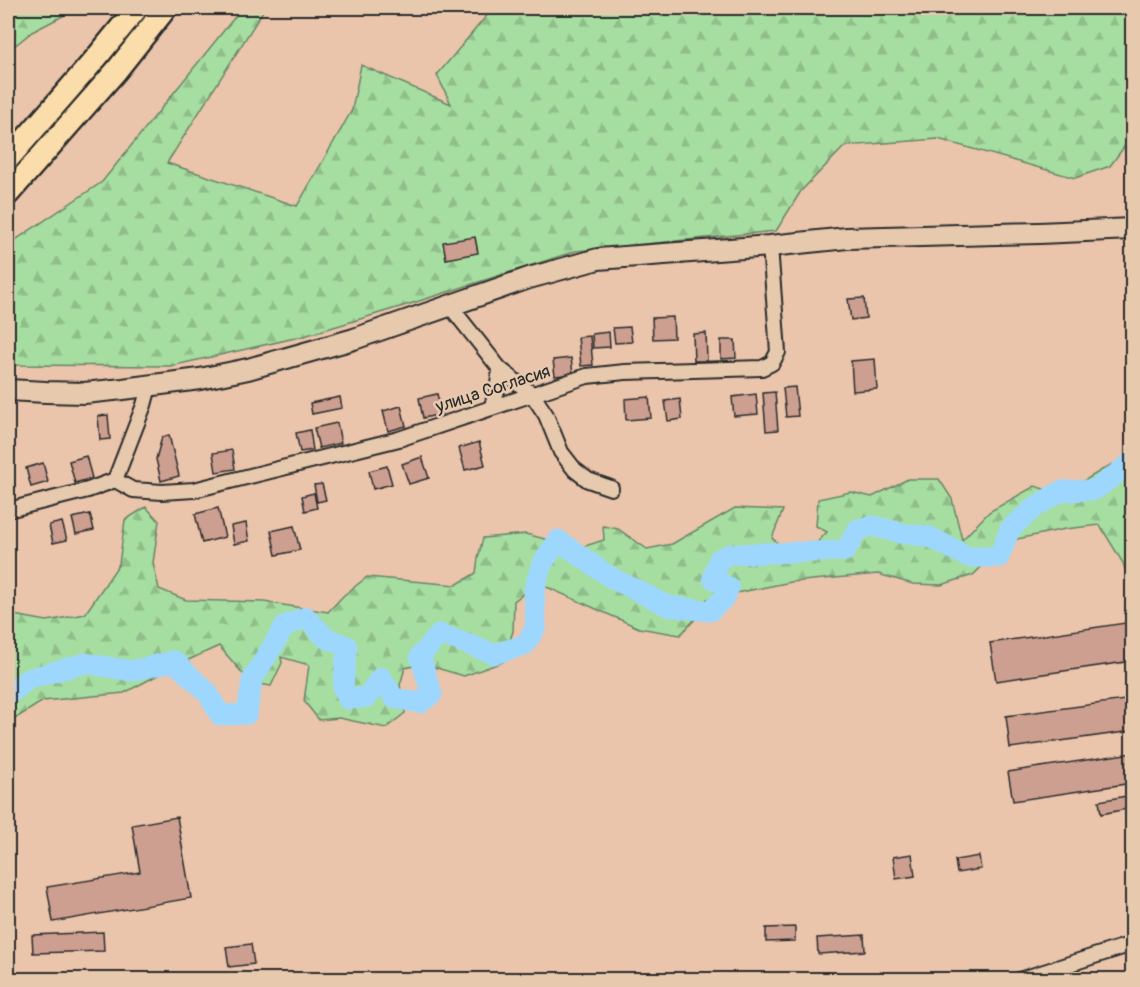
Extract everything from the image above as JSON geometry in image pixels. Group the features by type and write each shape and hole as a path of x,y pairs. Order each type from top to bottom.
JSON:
{"main road":[{"path":"8,159 97,57 136,8"},
{"path":"8,194 116,71 166,8"}],"street":[{"path":"8,390 84,393 149,387 248,369 354,339 529,278 598,259 846,238 1132,229"},
{"name":"улица Согласия","path":"116,480 133,490 162,492 194,490 399,439 587,376 624,372 762,368 772,363 778,352 770,246"},
{"path":"450,306 500,369 532,394 546,415 561,452 575,470 588,480 611,488"},
{"path":"491,408 497,391 500,369"},
{"path":"8,510 88,490 116,480 149,387"},
{"path":"1019,980 1132,944"}],"green space":[{"path":"8,8 78,8 32,32 8,51"},
{"path":"242,8 265,8 167,163 297,206 352,110 361,65 451,104 437,75 493,8 1132,8 1132,136 1110,166 1075,178 938,139 845,146 801,191 776,231 576,251 304,336 171,366 8,365 8,245 102,182"},
{"path":"1132,463 1132,590 1123,563 1100,525 1065,529 1008,541 973,575 941,585 913,584 878,574 791,582 707,599 700,614 680,635 639,628 538,583 514,601 513,631 503,662 464,676 423,664 405,668 400,685 405,713 386,728 339,718 319,720 304,701 309,665 281,657 282,663 271,686 251,683 219,646 124,693 43,701 8,723 8,614 47,621 85,614 119,564 125,520 146,507 159,521 153,563 159,589 186,600 264,602 328,612 343,596 367,577 456,585 476,573 483,538 526,534 579,548 604,540 603,526 618,529 647,549 672,544 735,508 783,510 772,538 785,549 808,552 827,532 816,526 818,499 851,492 872,497 908,479 939,479 952,499 962,540 989,512 1035,486 1058,494 1112,464"}],"building":[{"path":"475,237 478,253 446,259 443,242"},
{"path":"864,298 866,318 851,320 848,299"},
{"path":"673,317 674,338 653,339 652,318"},
{"path":"630,327 632,342 615,343 613,328"},
{"path":"609,332 610,347 593,348 592,334"},
{"path":"706,333 707,361 694,361 693,334"},
{"path":"590,336 593,365 581,366 578,337"},
{"path":"721,340 735,340 736,358 721,359"},
{"path":"571,358 573,374 555,376 553,360"},
{"path":"875,359 877,389 853,391 851,361"},
{"path":"795,387 798,416 786,417 783,388"},
{"path":"775,392 778,430 766,431 763,393"},
{"path":"437,394 442,414 423,418 419,398"},
{"path":"756,394 758,414 734,416 732,397"},
{"path":"340,397 342,408 312,414 310,403"},
{"path":"649,397 651,418 626,420 625,399"},
{"path":"680,399 682,419 668,421 665,401"},
{"path":"401,406 406,426 388,431 383,411"},
{"path":"108,415 110,439 100,440 98,416"},
{"path":"337,423 341,443 319,448 314,428"},
{"path":"310,430 313,450 300,452 296,433"},
{"path":"169,435 179,476 161,481 156,459 162,437"},
{"path":"479,442 485,465 465,470 459,448"},
{"path":"232,450 235,469 216,472 213,453"},
{"path":"86,456 92,478 75,483 69,461"},
{"path":"422,457 429,478 409,484 402,464"},
{"path":"43,463 48,482 31,487 26,468"},
{"path":"387,466 392,484 373,489 369,471"},
{"path":"322,484 326,500 317,502 314,485"},
{"path":"314,493 317,508 305,511 302,496"},
{"path":"218,508 225,537 202,543 195,514"},
{"path":"90,514 94,530 76,534 72,518"},
{"path":"62,522 67,540 53,543 49,525"},
{"path":"246,523 249,541 234,544 231,526"},
{"path":"294,526 300,550 276,555 271,531"},
{"path":"1132,622 1132,661 996,681 990,643"},
{"path":"1132,699 1132,731 1010,748 1006,716"},
{"path":"1132,753 1132,783 1013,801 1008,772"},
{"path":"1132,795 1132,808 1101,814 1099,801"},
{"path":"177,817 191,898 53,922 47,887 140,872 132,825"},
{"path":"912,854 915,876 896,879 893,857"},
{"path":"979,856 981,869 957,873 955,860"},
{"path":"795,927 795,941 766,942 766,928"},
{"path":"103,932 104,951 33,953 32,935"},
{"path":"864,935 865,951 818,954 817,938"},
{"path":"251,944 254,964 229,967 226,947"}],"waterway":[{"path":"8,692 12,692 28,679 85,663 131,671 174,661 208,693 220,715 247,714 252,680 285,626 306,617 326,638 347,646 343,688 348,699 367,697 381,677 394,698 420,703 432,694 420,656 440,634 494,654 525,645 536,627 534,591 541,566 558,540 610,577 668,606 710,611 723,599 729,588 713,578 719,559 730,554 845,551 858,529 873,526 930,537 968,557 999,557 1010,529 1035,507 1061,491 1095,490 1132,462"}]}
